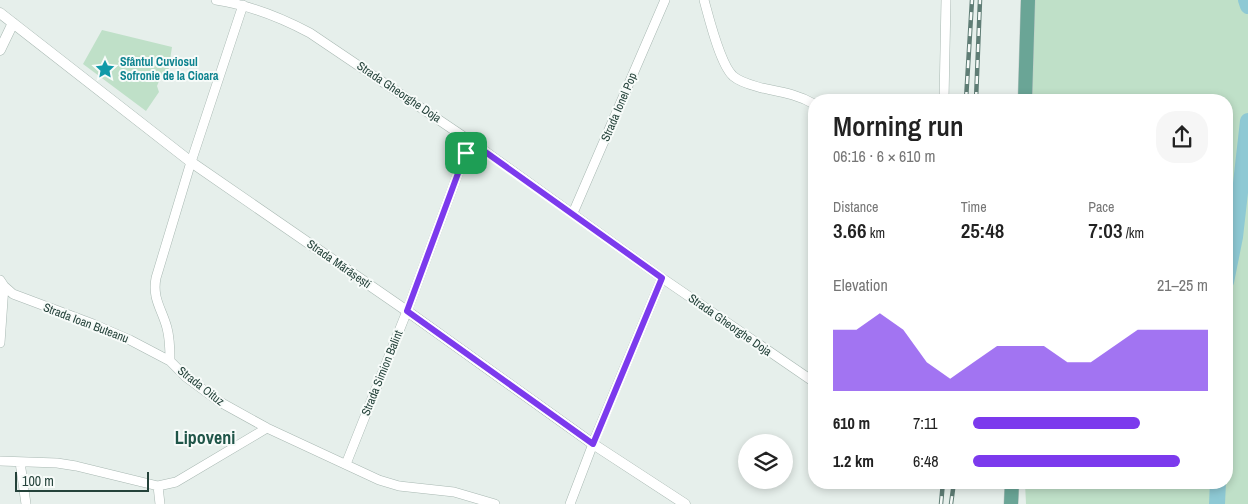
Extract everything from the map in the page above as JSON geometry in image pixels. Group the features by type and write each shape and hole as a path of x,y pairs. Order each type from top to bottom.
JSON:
{"main road":[{"path":"1025,94 1028,0"},
{"path":"1011,504 1012,489"}],"street":[{"name":"Strada Gheorghe Doja","path":"216,0 238,3 283,20 310,33 470,141 662,278 808,378"},
{"name":"Strada Ionel Pop","path":"572,213 665,0"},
{"path":"704,0 723,60 732,76 745,83 789,92 808,100"},
{"path":"944,94 946,0"},
{"name":"Strada Oituz","path":"238,3 154,289 167,327 170,360 186,377 220,402 267,428 379,480 399,486 454,492 495,504"},
{"name":"Strada Mărășești","path":"0,13 191,162 407,311 593,444 685,504"},
{"path":"0,50 13,23"},
{"name":"Strada Simion Balint","path":"346,464 407,311 470,141"},
{"path":"570,504 662,278"},
{"name":"Strada Ioan Buteanu","path":"2,283 13,294 26,300 93,324 170,360"},
{"name":"Strada Ioan Buteanu","path":"0,343 2,283"},
{"path":"0,461 57,463 76,466 158,486 176,482 267,428"},
{"path":"20,462 26,504"},
{"path":"158,486 160,504"}],"green space":[{"path":"1033,0 1248,0 1248,504 1026,504 1025,489 1233,489 1233,94 1030,94"},
{"path":"102,30 172,47 168,73 162,74 157,86 159,92 146,111 83,64"}],"waterway":[{"path":"1246,0 1248,6"},
{"path":"1233,247 1248,121"},
{"path":"1217,504 1218,489"}],"railway":[{"path":"966,94 972,0"},
{"path":"976,94 980,0"},
{"path":"941,504 942,489"},
{"path":"951,504 953,489"}],"place":[{"name":"Sfântul Cuviosul Sofronie de la Cioara","path":"105,69"}],"district":[{"name":"Lipoveni","path":"205,438"}],"route":[{"path":"470,141 662,278 593,444 407,311 466,153 470,141"}]}
